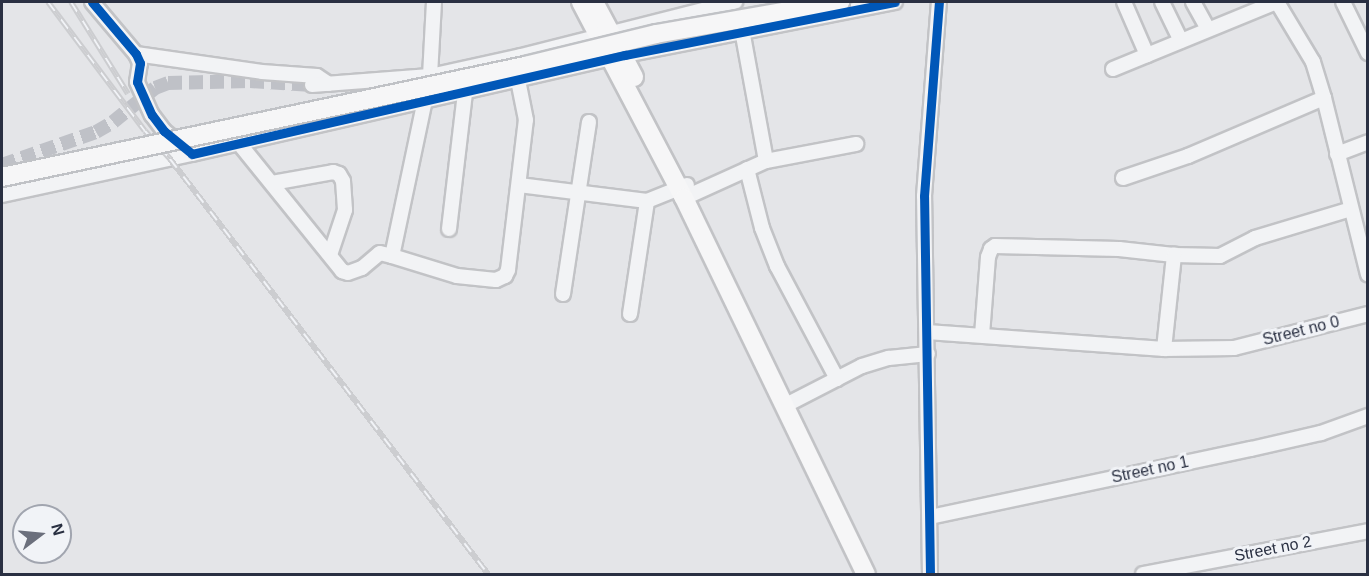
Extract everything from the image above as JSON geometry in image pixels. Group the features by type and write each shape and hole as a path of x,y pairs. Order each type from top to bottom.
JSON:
{"main road":[{"path":"581,2 605,33 618,56 877,574"},
{"path":"594,2 605,33"},
{"path":"2,177 513,68 657,34 840,2"},
{"path":"791,403 866,574"}],"street":[{"path":"92,2 136,54 140,63 137,82 146,105 164,131 192,154"},
{"path":"392,256 430,76 434,2"},
{"path":"312,85 430,76 735,2"},
{"path":"2,195 424,102 618,56 895,2"},
{"path":"930,574 924,196 939,2"},
{"path":"1124,2 1147,55"},
{"path":"1162,2 1181,41"},
{"path":"1193,2 1208,30"},
{"path":"1113,69 1277,2 1313,62 1368,275"},
{"path":"1343,2 1368,53"},
{"path":"742,30 766,161"},
{"path":"136,54 262,72 317,76 329,84"},
{"path":"238,142 342,271 348,273 362,268 380,253 457,276 496,280 508,270 519,185 526,120 518,80"},
{"path":"449,228 465,92"},
{"path":"1123,178 1188,156 1324,98"},
{"path":"563,294 590,122"},
{"path":"1337,154 1368,142"},
{"path":"519,185 647,201 686,191 766,161 856,144"},
{"path":"747,169 762,228 777,266 837,379"},
{"path":"272,183 333,172 339,174 342,181 345,210 330,255"},
{"path":"630,314 647,201"},
{"path":"982,335 988,257 995,246 1119,249 1174,255 1229,254 1255,238 1351,208"},
{"path":"1164,349 1174,255"},
{"name":"Street no 0","path":"927,332 1164,349 1234,348 1368,314"},
{"path":"791,403 861,366 889,358 928,354"},
{"name":"Street no 1","path":"930,517 1321,433 1368,416"},
{"name":"Street no 2","path":"1143,574 1368,531"}],"tunnel":[{"path":"2,165 96,132 113,122 155,88 168,83 250,81 312,85"}],"railway":[{"path":"48,2 488,574"},
{"path":"71,2 128,94"}],"cycle path":[{"path":"92,2 136,54 140,63 137,82 152,115 164,131 192,154 625,55 895,2"},
{"path":"930,574 924,196 939,2"}]}
